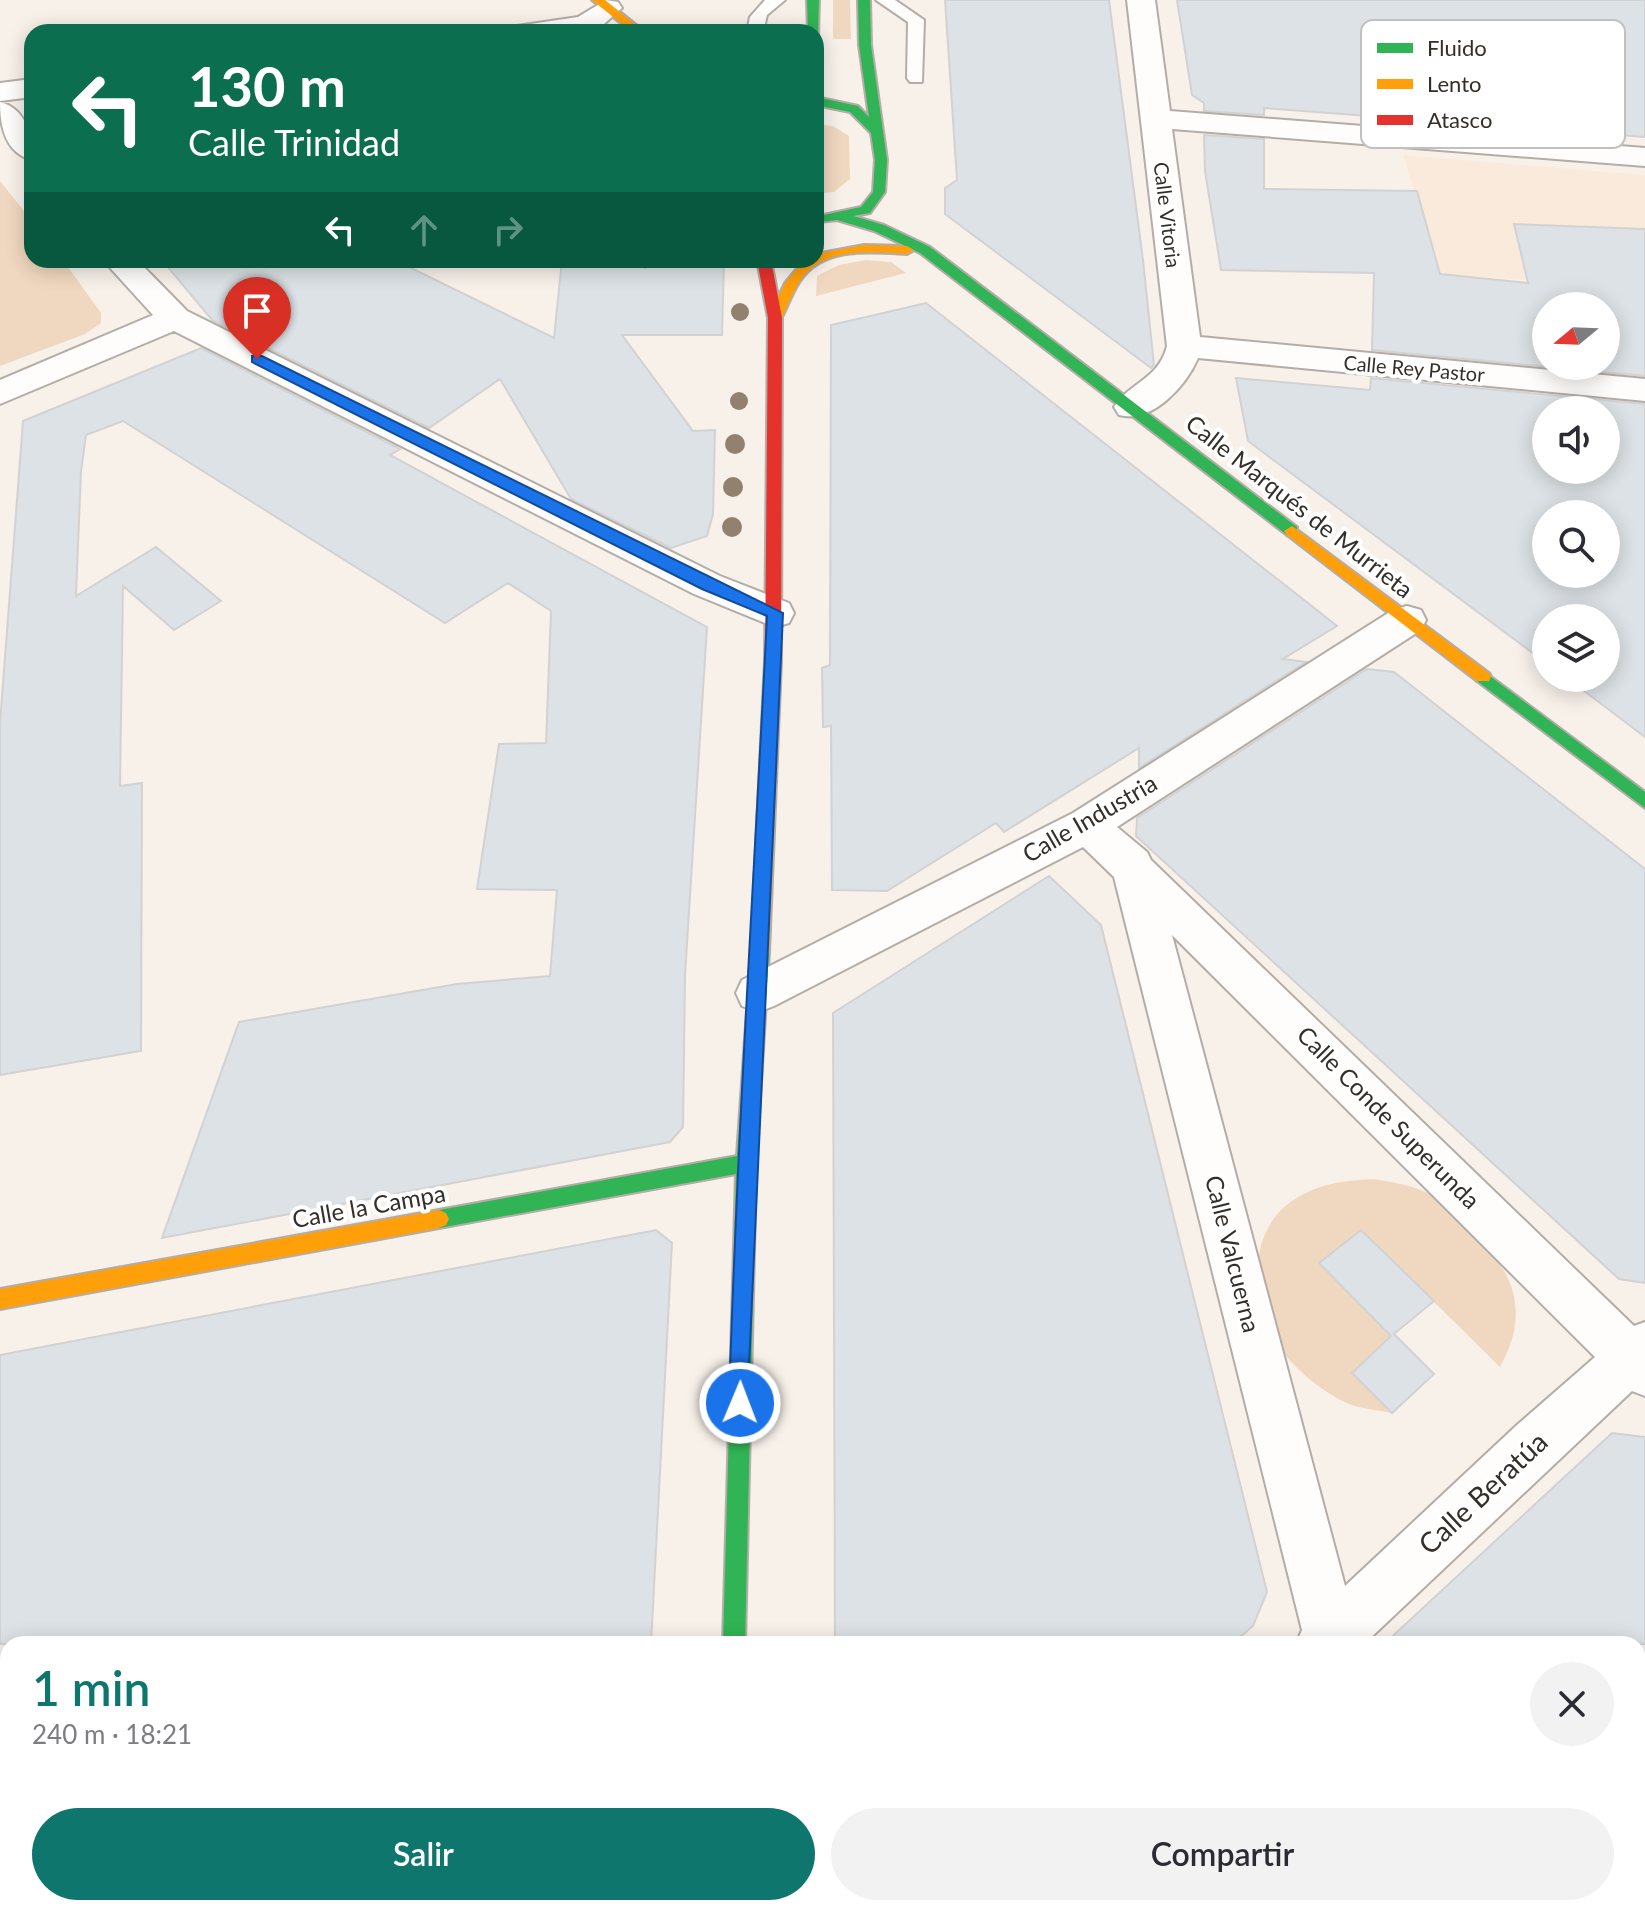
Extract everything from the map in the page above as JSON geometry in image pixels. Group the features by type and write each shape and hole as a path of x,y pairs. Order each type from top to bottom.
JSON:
{"main road":[{"path":"813,0 814,24"},
{"path":"824,219 865,210 879,192 877,132 865,45 864,0"},
{"path":"603,4 629,24"},
{"path":"824,103 854,109 877,132"},
{"name":"Calle Marqués de Murrieta","path":"880,175 896,215 925,250"},
{"name":"Calle Marqués de Murrieta","path":"841,217 879,228 925,250 1645,801"},
{"path":"824,258 838,252 867,248 925,250"},
{"path":"734,1636 746,1163 758,993 775,613 775,318 766,268"},
{"path":"775,318 791,268"},
{"path":"775,318 802,268"},
{"name":"Calle la Campa","path":"0,1299 746,1163"}],"street":[{"name":"Calle Vitoria","path":"1141,0 1184,346"},
{"path":"587,24 603,4"},
{"path":"0,92 24,89"},
{"path":"0,111 24,141"},
{"path":"1155,119 1361,135"},
{"path":"1529,148 1645,157"},
{"path":"127,268 175,318 707,585 775,613"},
{"path":"0,393 175,318"},
{"path":"1131,407 1168,381 1182,361 1184,346"},
{"name":"Calle Rey Pastor","path":"1184,346 1645,390"},
{"name":"Calle Industria","path":"758,993 1088,825 1407,620"},
{"name":"Calle Conde Superunda","path":"1088,825 1132,864 1641,1359"},
{"name":"Calle Valcuerna","path":"1132,864 1327,1636"},
{"name":"Calle Beratúa","path":"1335,1636 1535,1443 1641,1359"}],"lane":[{"path":"755,24 765,6 777,0"},
{"path":"884,0 916,20 916,78"}],"shaded area":[{"path":"833,0 850,0 851,39 833,39"},
{"path":"824,125 833,126 849,136 850,179 834,192 824,193"},
{"path":"1403,155 1645,175 1645,288 1440,274"},
{"path":"0,181 24,211 24,268 69,268 101,313 101,323 85,334 0,366"},
{"path":"866,260 891,262 906,273 816,296 817,276 839,265"},
{"path":"1374,1179 1422,1190 1453,1211 1500,1264 1514,1296 1516,1312 1509,1347 1500,1367 1361,1230 1319,1263 1391,1336 1352,1373 1392,1413 1338,1399 1295,1366 1272,1335 1260,1301 1258,1282 1261,1245 1278,1213 1292,1201 1321,1187"}],"building":[{"path":"945,0 1109,0 1143,260 1154,365 1151,368 945,214 945,188 957,180"},
{"path":"1177,0 1645,0 1645,137 1625,135 1625,20 1361,20 1361,115 1264,108 1264,115 1204,111 1204,103 1192,95"},
{"path":"1204,135 1264,139 1264,189 1417,191 1440,274 1528,283 1514,224 1645,229 1645,376 1620,374 1620,292 1532,292 1532,365 1372,350 1374,273 1221,270 1205,171"},
{"path":"169,268 411,268 554,338 561,268 724,268 722,335 622,335 693,431 715,430 713,514 707,536 671,548 571,499 500,379 429,428 212,320"},
{"path":"926,303 1337,626 1283,659 1306,662 1139,768 1139,748 1004,832 996,823 887,891 832,890 831,726 823,727 822,668 830,665 831,325"},
{"path":"201,348 400,449 390,455 707,627 685,975 683,1127 670,1142 162,1238 239,1022 457,984 550,976 557,890 477,889 499,744 546,743 551,611 508,583 445,623 123,421 86,435 81,471 76,596 156,547 221,601 174,630 123,586 120,786 142,783 141,1051 0,1075 0,723 23,421"},
{"path":"1236,378 1370,390 1371,378 1561,396 1532,396 1532,484 1620,484 1620,402 1645,404 1645,737 1586,692 1620,692 1620,604 1532,604 1532,653 1248,441"},
{"path":"1367,669 1394,672 1645,869 1645,1283 1619,1279 1136,836 1137,818"},
{"path":"1049,876 1101,925 1267,1592 1253,1626 1241,1636 835,1636 833,1013"},
{"path":"656,1230 672,1243 651,1636 0,1636 0,1355"},
{"path":"1361,1230 1434,1301 1394,1334 1434,1374 1392,1413 1352,1373 1391,1336 1319,1263"},
{"path":"1612,1433 1645,1437 1645,1636 1393,1636"}],"traffic: fast":[{"path":"813,0 814,24"},
{"path":"824,219 865,210 879,192 881,160 865,45 864,0"},
{"path":"824,103 854,109 877,132"},
{"path":"841,217 879,228 925,250 1292,531"},
{"path":"1483,677 1645,801"},
{"path":"734,1636 746,1163 760,952"},
{"path":"439,1219 746,1163"}],"traffic: slow":[{"path":"598,0 629,24"},
{"path":"824,255 849,250 907,250"},
{"path":"775,318 795,278 804,268"},
{"path":"1292,531 1483,677"},
{"path":"760,952 773,661"},
{"path":"0,1299 439,1219"}],"traffic: jam":[{"path":"766,268 775,318 773,661"}],"route":[{"path":"257,359 707,585 775,613 758,993 746,1163 740,1403"}]}
